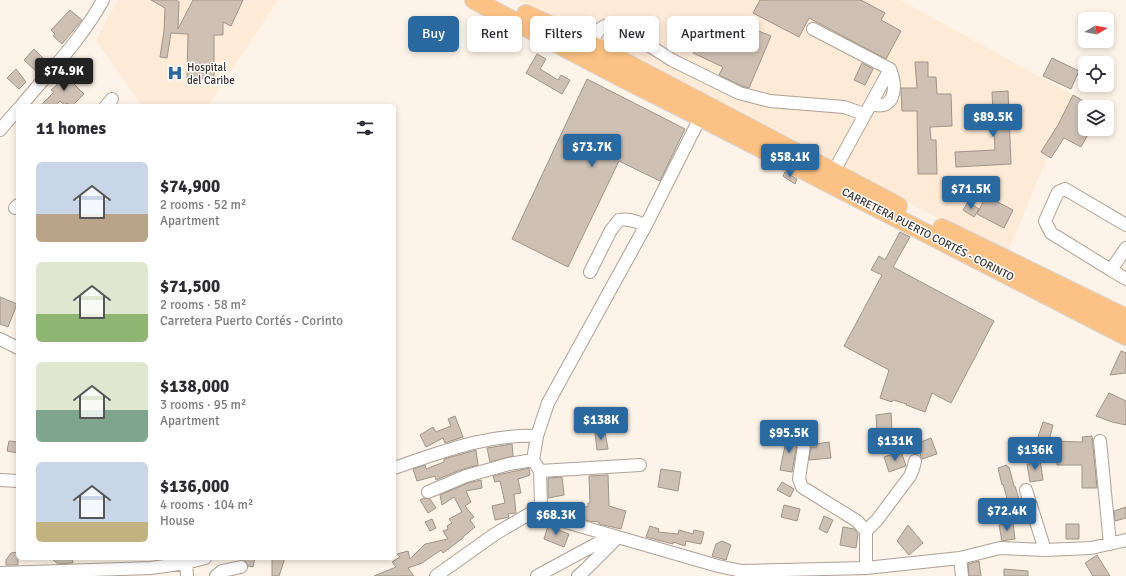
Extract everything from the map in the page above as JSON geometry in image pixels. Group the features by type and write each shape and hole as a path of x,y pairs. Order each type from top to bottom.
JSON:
{"highway":[{"name":"CARRETERA PUERTO CORTÉS - CORINTO","path":"474,0 626,80 704,111 834,171 933,230"},
{"name":"CARRETERA PUERTO CORTÉS - CORINTO","path":"501,0 531,16"},
{"name":"CARRETERA PUERTO CORTÉS - CORINTO","path":"596,48 704,111 933,230 1124,324"}],"street":[{"path":"24,104 72,45 103,0"},
{"path":"596,35 601,27 608,24 615,24 672,60 739,93 770,101 867,109"},
{"path":"813,29 890,69 834,171"},
{"path":"704,111 646,225 548,403 537,436 533,460 540,471 541,506 545,514 552,518 614,536 718,566 742,571 808,573 960,558 1000,548 1044,550 1091,548 1126,540"},
{"path":"0,130 16,113"},
{"path":"1126,225 1065,189 1058,192 1045,221 1051,233 1126,279"},
{"path":"590,272 611,230 619,220 631,220 646,225"},
{"path":"1111,270 1126,248"},
{"path":"0,339 16,347"},
{"path":"396,467 473,443 499,437 518,435 537,436"},
{"path":"1100,441 1110,544"},
{"path":"804,445 799,479 802,487 857,521 866,531 866,568"},
{"path":"428,492 466,476 509,464 533,460"},
{"path":"866,531 877,520 910,476 915,461"},
{"path":"540,471 640,465"},
{"path":"0,480 16,481"},
{"path":"1026,490 1044,550"},
{"path":"436,576 495,534 541,506"},
{"path":"537,576 614,536"},
{"path":"578,576 614,536"},
{"path":"960,558 962,576"},
{"path":"0,573 114,564 151,568 197,560"},
{"path":"186,563 187,576"},
{"path":"216,576 222,570 241,567"}],"shaded area":[{"name":"Hospital del Caribe","path":"118,0 278,0 209,104 141,104 96,40"},
{"path":"518,0 900,0 1073,95 1007,254 618,52 659,52 659,16 604,16 604,45 596,41 596,16 549,16"}],"building":[{"path":"151,0 176,0 179,2 178,29 193,0 243,0 231,26 223,22 223,35 214,35 214,79 187,78 188,34 171,33 167,58 160,57 164,31 165,8"},
{"path":"760,0 861,0 885,13 881,20 901,31 886,59 809,18 799,37 753,13"},
{"path":"70,10 82,20 62,44 53,36 55,34 51,30"},
{"path":"759,31 771,36 749,88 719,75 723,67 693,53 759,52"},
{"path":"34,49 48,63 39,74 24,60"},
{"path":"537,54 546,59 540,69 558,80 561,75 570,80 562,94 526,73"},
{"path":"1052,58 1078,71 1071,89 1043,76"},
{"path":"915,62 928,62 928,77 936,77 937,94 951,94 952,126 930,127 931,140 936,140 937,174 918,174 917,111 902,111 901,88 917,88"},
{"path":"862,63 873,69 865,85 854,80"},
{"path":"16,69 26,82 19,89 7,78"},
{"path":"61,71 84,94 74,104 64,104 60,101 57,104 42,104 54,92 51,90 57,85 53,81"},
{"path":"587,79 685,129 660,181 619,161 568,267 512,239"},
{"path":"1008,91 1011,164 956,167 955,152 995,150 992,92"},
{"path":"1073,95 1082,100 1078,100 1078,136 1087,136 1081,147 1064,138 1051,158 1041,152 1058,125"},
{"path":"785,172 797,179 795,184 783,176"},
{"path":"986,196 1013,210 1004,228 977,214"},
{"path":"968,202 979,209 974,217 963,210"},
{"path":"900,232 910,237 893,267 994,321 951,403 932,393 925,412 906,405 907,404 893,400 892,402 880,398 889,370 844,346 882,275 871,270 879,256 885,260"},
{"path":"0,297 16,304 16,307 8,327 0,324"},
{"path":"1121,351 1126,353 1126,373 1110,375"},
{"path":"1109,393 1126,401 1126,425 1096,416"},
{"path":"891,413 892,429 877,431 876,415"},
{"path":"455,416 463,437 445,443 443,438 426,447 420,435 433,427 436,432 451,426 448,419"},
{"path":"1043,422 1053,425 1049,441 1083,442 1082,437 1092,436 1097,488 1082,488 1082,465 1057,465 1057,458 1040,458 1042,441 1037,440"},
{"path":"605,432 608,449 597,450 595,433"},
{"path":"911,433 915,442 901,447 898,438"},
{"path":"787,436 800,439 797,444 792,472 780,470"},
{"path":"931,438 937,454 922,459 916,444"},
{"path":"9,441 16,442 16,453 7,451"},
{"path":"829,442 831,458 809,460 811,447 817,447 816,444"},
{"path":"512,444 513,456 490,462 487,448"},
{"path":"476,450 478,465 463,469 436,480 435,476 417,481 413,469 425,465 426,469 444,462 444,459"},
{"path":"901,451 906,466 889,472 884,457"},
{"path":"1040,459 1043,480 1030,482 1027,464"},
{"path":"1007,465 1007,467 1009,467 1019,499 1008,502 998,468"},
{"path":"529,468 530,475 518,479 521,493 514,494 516,513 508,514 509,517 495,520 492,506 505,503 500,481 495,482 493,476"},
{"path":"661,469 681,472 678,491 658,487"},
{"path":"608,475 609,506 626,511 621,529 599,524 599,522 574,517 575,506 588,507 588,503 590,503 589,476"},
{"path":"562,477 564,495 548,498 548,478"},
{"path":"481,480 482,488 466,491 471,502 465,506 474,517 470,520 475,527 443,553 441,550 422,563 408,568 414,576 374,576 396,567 392,562 400,557 397,554 408,551 410,559 425,544 448,539 443,531 448,529 447,526 452,523 449,519 462,512 454,497 442,505 440,495 468,483"},
{"path":"782,482 794,489 790,497 777,490"},
{"path":"424,498 430,499 436,508 428,513 420,500"},
{"path":"784,505 800,509 797,521 781,517"},
{"path":"1126,507 1126,518 1115,521 1114,511"},
{"path":"824,516 833,520 827,533 819,529"},
{"path":"432,519 436,528 430,531 425,522"},
{"path":"1013,523 1015,539 1002,541 999,525"},
{"path":"1066,524 1079,524 1079,539 1066,539"},
{"path":"908,525 923,543 909,555 897,541"},
{"path":"548,526 569,534 564,547 544,539"},
{"path":"650,526 659,529 658,532 678,534 679,530 693,534 694,530 704,532 701,544 686,541 685,546 646,537"},
{"path":"843,527 854,529 858,534 856,548 840,545"},
{"path":"722,541 731,545 726,560 712,556 716,544"},
{"path":"16,552 18,565 6,565 6,560 11,553"},
{"path":"1097,555 1110,576 1093,576 1085,563"},
{"path":"53,560 72,560 73,563 58,564"},
{"path":"244,560 255,560 253,567 248,566"},
{"path":"272,560 284,560 279,576 272,576"},
{"path":"979,561 981,576 969,576 968,564"},
{"path":"1004,569 1028,571 1028,576 1004,576"}],"place":[{"name":"Hospital del Caribe","path":"175,73"}]}
